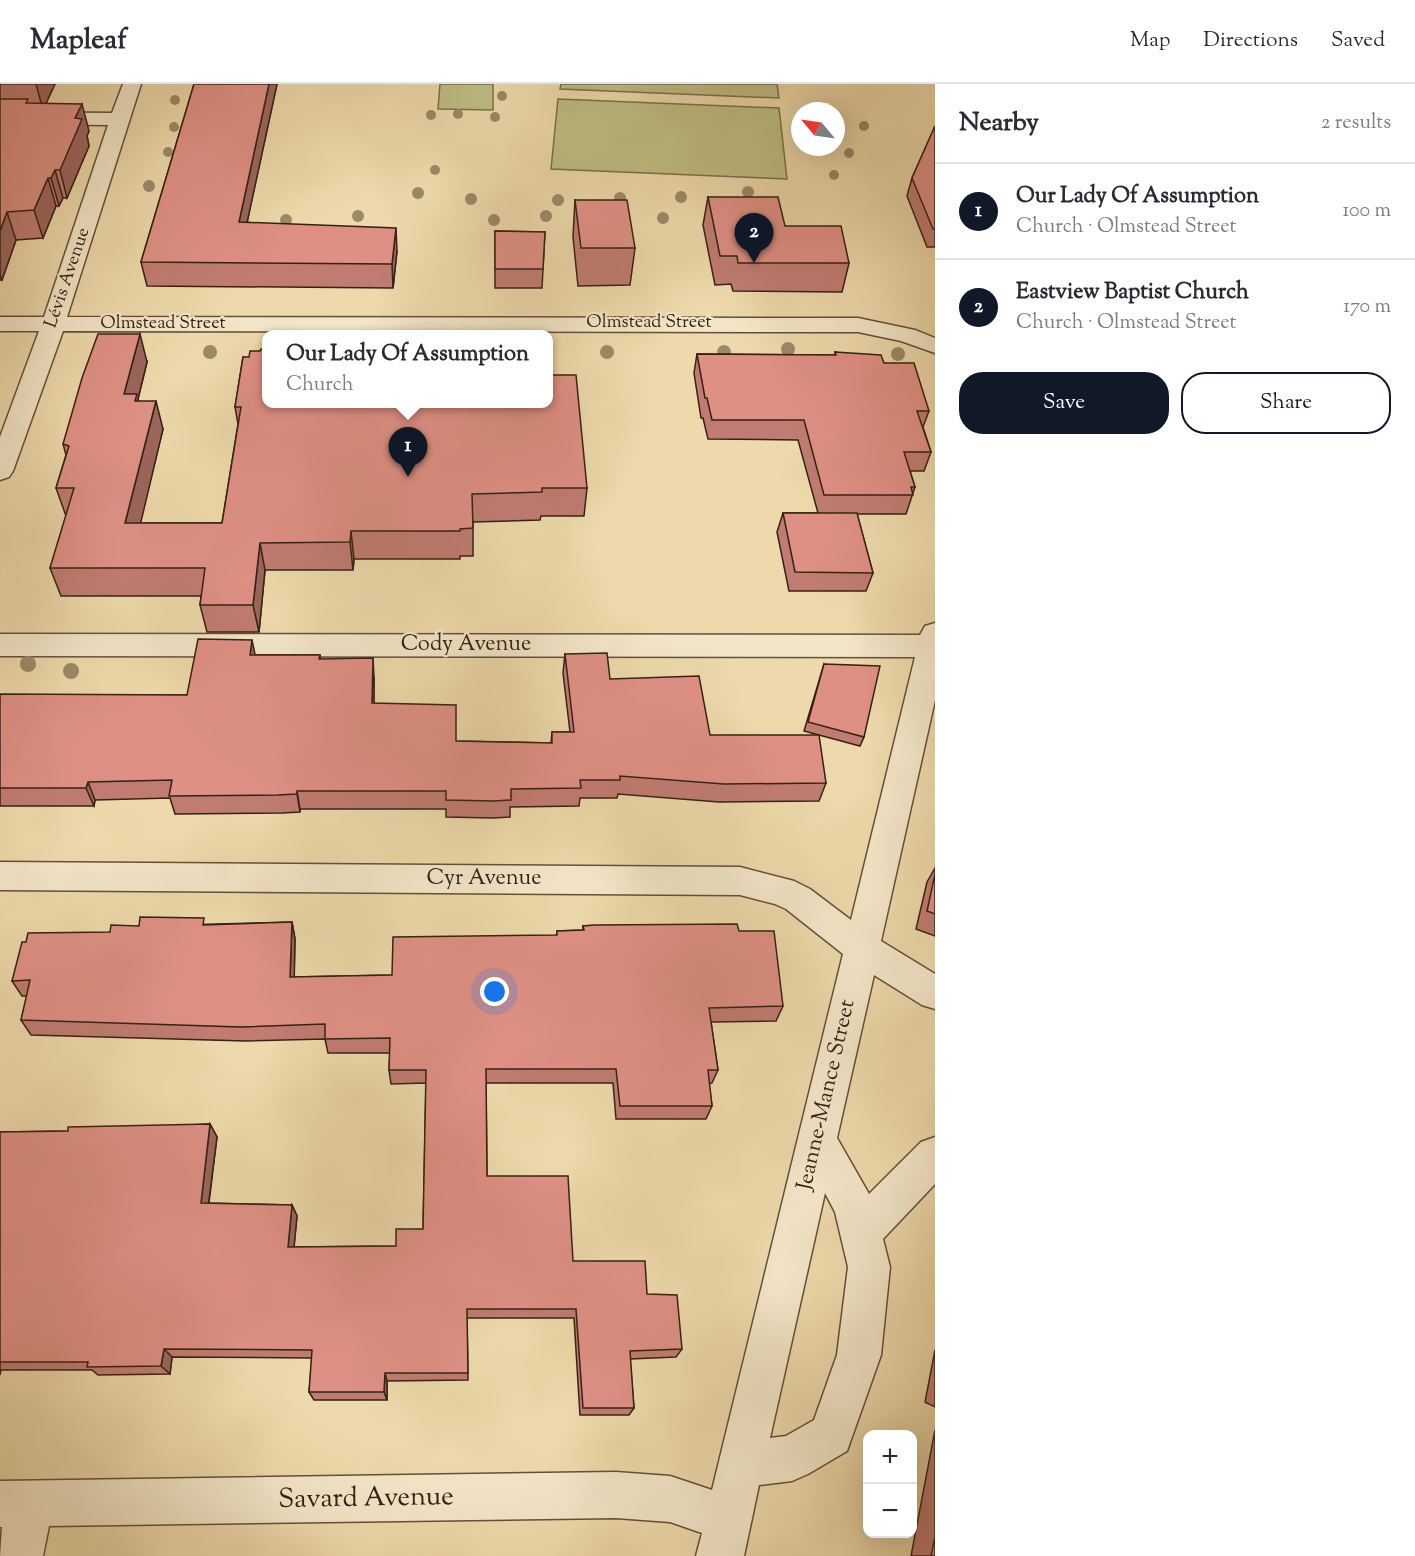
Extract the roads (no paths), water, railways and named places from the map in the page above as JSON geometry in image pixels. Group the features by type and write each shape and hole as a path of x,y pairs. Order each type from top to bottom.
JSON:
{"street":[{"name":"Lévis Avenue","path":"0,471 86,227 132,84"},
{"path":"0,118 119,119"},
{"name":"Olmstead Street","path":"0,324 858,325 907,335 935,346"},
{"name":"Cody Avenue","path":"0,645 934,640"},
{"name":"Jeanne-Mance Street","path":"725,1537 934,640"},
{"name":"Cyr Avenue","path":"0,876 740,881 782,891 798,899 861,948 935,993"},
{"path":"742,1466 792,1458 831,1435 859,1355 869,1267 854,1206 817,1140"},
{"path":"860,1233 935,1156"},
{"name":"Savard Avenue","path":"15,1504 616,1495 670,1499 725,1537"},
{"path":"15,1504 19,1556"}],"place":[{"name":"Eastview Baptist Church","path":"754,263"},
{"name":"Our Lady Of Assumption","path":"408,477"}]}
